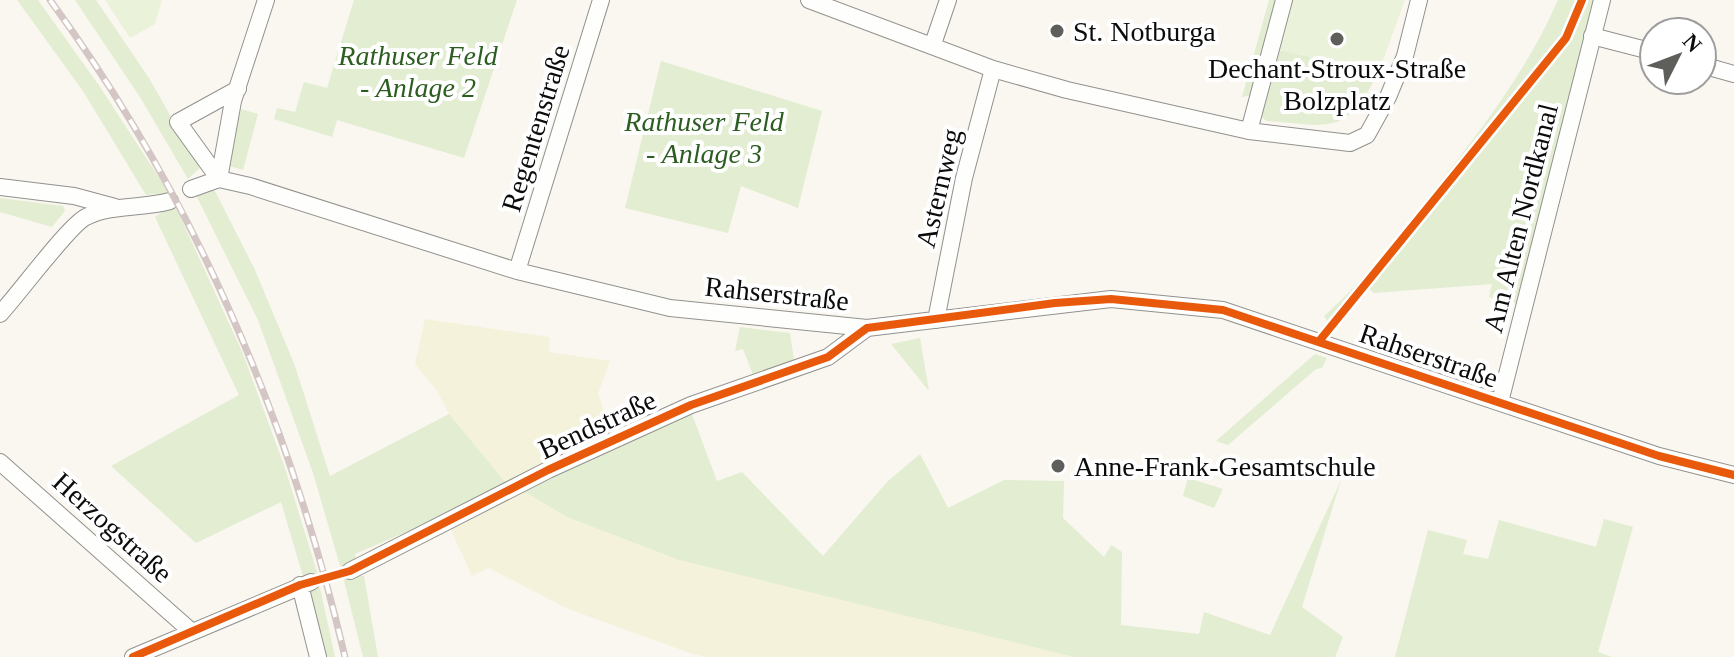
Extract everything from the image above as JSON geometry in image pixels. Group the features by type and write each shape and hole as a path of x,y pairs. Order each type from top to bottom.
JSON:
{"street":[{"path":"219,179 238,89 266,0"},
{"name":"Regentenstraße","path":"517,271 601,0"},
{"path":"809,0 993,69 1067,90 1249,131 1350,143 1367,135 1405,56 1419,0"},
{"path":"933,44 948,0"},
{"path":"1249,131 1284,0"},
{"name":"Am Alten Nordkanal","path":"1500,402 1602,0"},
{"path":"1592,36 1638,48"},
{"name":"Asternweg","path":"936,320 964,178 993,69"},
{"path":"219,179 178,122 238,89"},
{"path":"191,189 219,179"},
{"name":"Rahserstraße","path":"219,179 517,271 670,308 867,328 1111,299 1223,310 1659,456 1734,475"},
{"path":"0,187 74,196 115,207 145,208 170,201"},
{"path":"0,314 83,217 115,207"},
{"name":"Bendstraße","path":"350,571 548,470 691,405 828,357 867,328"},
{"name":"Herzogstraße","path":"0,462 192,632"},
{"path":"133,657 306,583 318,657"}],"shaded area":[{"path":"425,319 550,337 549,352 610,361 598,394 612,434 507,484 449,414 437,391 415,364"},
{"path":"518,488 567,517 679,560 1074,657 705,657 690,653 568,609 489,568 472,576 449,526"}],"green space":[{"path":"17,0 38,0 100,87 169,193 146,195 83,91"},
{"path":"75,0 96,0 149,78 200,168 188,179 140,97"},
{"path":"105,0 162,0 155,24 130,38"},
{"name":"Rathuser Feld - Anlage 2","path":"354,0 517,0 464,158 337,120 332,137 274,119 277,108 295,112 304,82 327,88"},
{"path":"1269,0 1281,0 1252,95 1242,97"},
{"name":"Dechant-Stroux-Straße Bolzplatz","path":"1290,0 1405,0 1379,71 1278,50"},
{"path":"1558,0 1595,0 1518,304 1489,297 1492,284 1374,293 1368,288 1359,289 1327,321 1324,316 1384,254 1488,119 1519,74"},
{"path":"1278,50 1379,71 1357,107 1336,122 1323,125 1267,121 1260,116"},
{"name":"Rathuser Feld - Anlage 3","path":"661,61 822,111 798,208 741,186 728,233 625,208"},
{"path":"241,109 258,114 243,170 226,165"},
{"path":"215,191 255,270 295,366 330,476 449,414 507,484 485,498 355,554 357,562 341,569 313,473 258,320 195,193"},
{"path":"0,198 63,206 65,211 52,227 0,212"},
{"path":"174,203 243,354 285,468 318,575 303,576 281,502 196,543 111,466 239,395 155,217"},
{"path":"740,327 790,333 794,360 753,375 743,349 735,351"},
{"path":"920,338 929,391 891,344"},
{"path":"1315,354 1327,358 1322,368 1316,369 1228,445 1216,441"},
{"path":"690,409 717,481 742,472 823,556 887,482 920,454 948,508 1004,480 1064,481 1063,518 1104,557 1111,545 1122,552 1121,625 1199,634 1204,612 1270,635 1341,480 1302,607 1343,637 1335,657 1074,657 679,560 567,517 518,488"},
{"path":"1188,478 1223,489 1214,508 1183,496"},
{"path":"1604,519 1633,527 1598,652 1612,657 1395,657 1428,530 1467,540 1463,554 1488,559 1499,520 1596,547"},
{"path":"364,576 378,657 363,657 343,577"},
{"path":"319,583 335,657 323,657 306,589"}],"railway":[{"path":"50,0 102,75 149,153 231,313 296,481 345,657"}],"cycle path":[{"path":"1320,340 1566,38 1582,0"},
{"path":"133,657 300,585 350,571 548,470 691,405 828,357 867,328 1055,303 1111,299 1223,310 1659,456 1734,475"}],"place":[{"name":"St. Notburga","path":"1057,31"},
{"name":"Dechant-Stroux-Straße Bolzplatz","path":"1337,39"},
{"name":"Anne-Frank-Gesamtschule","path":"1058,466"}]}
